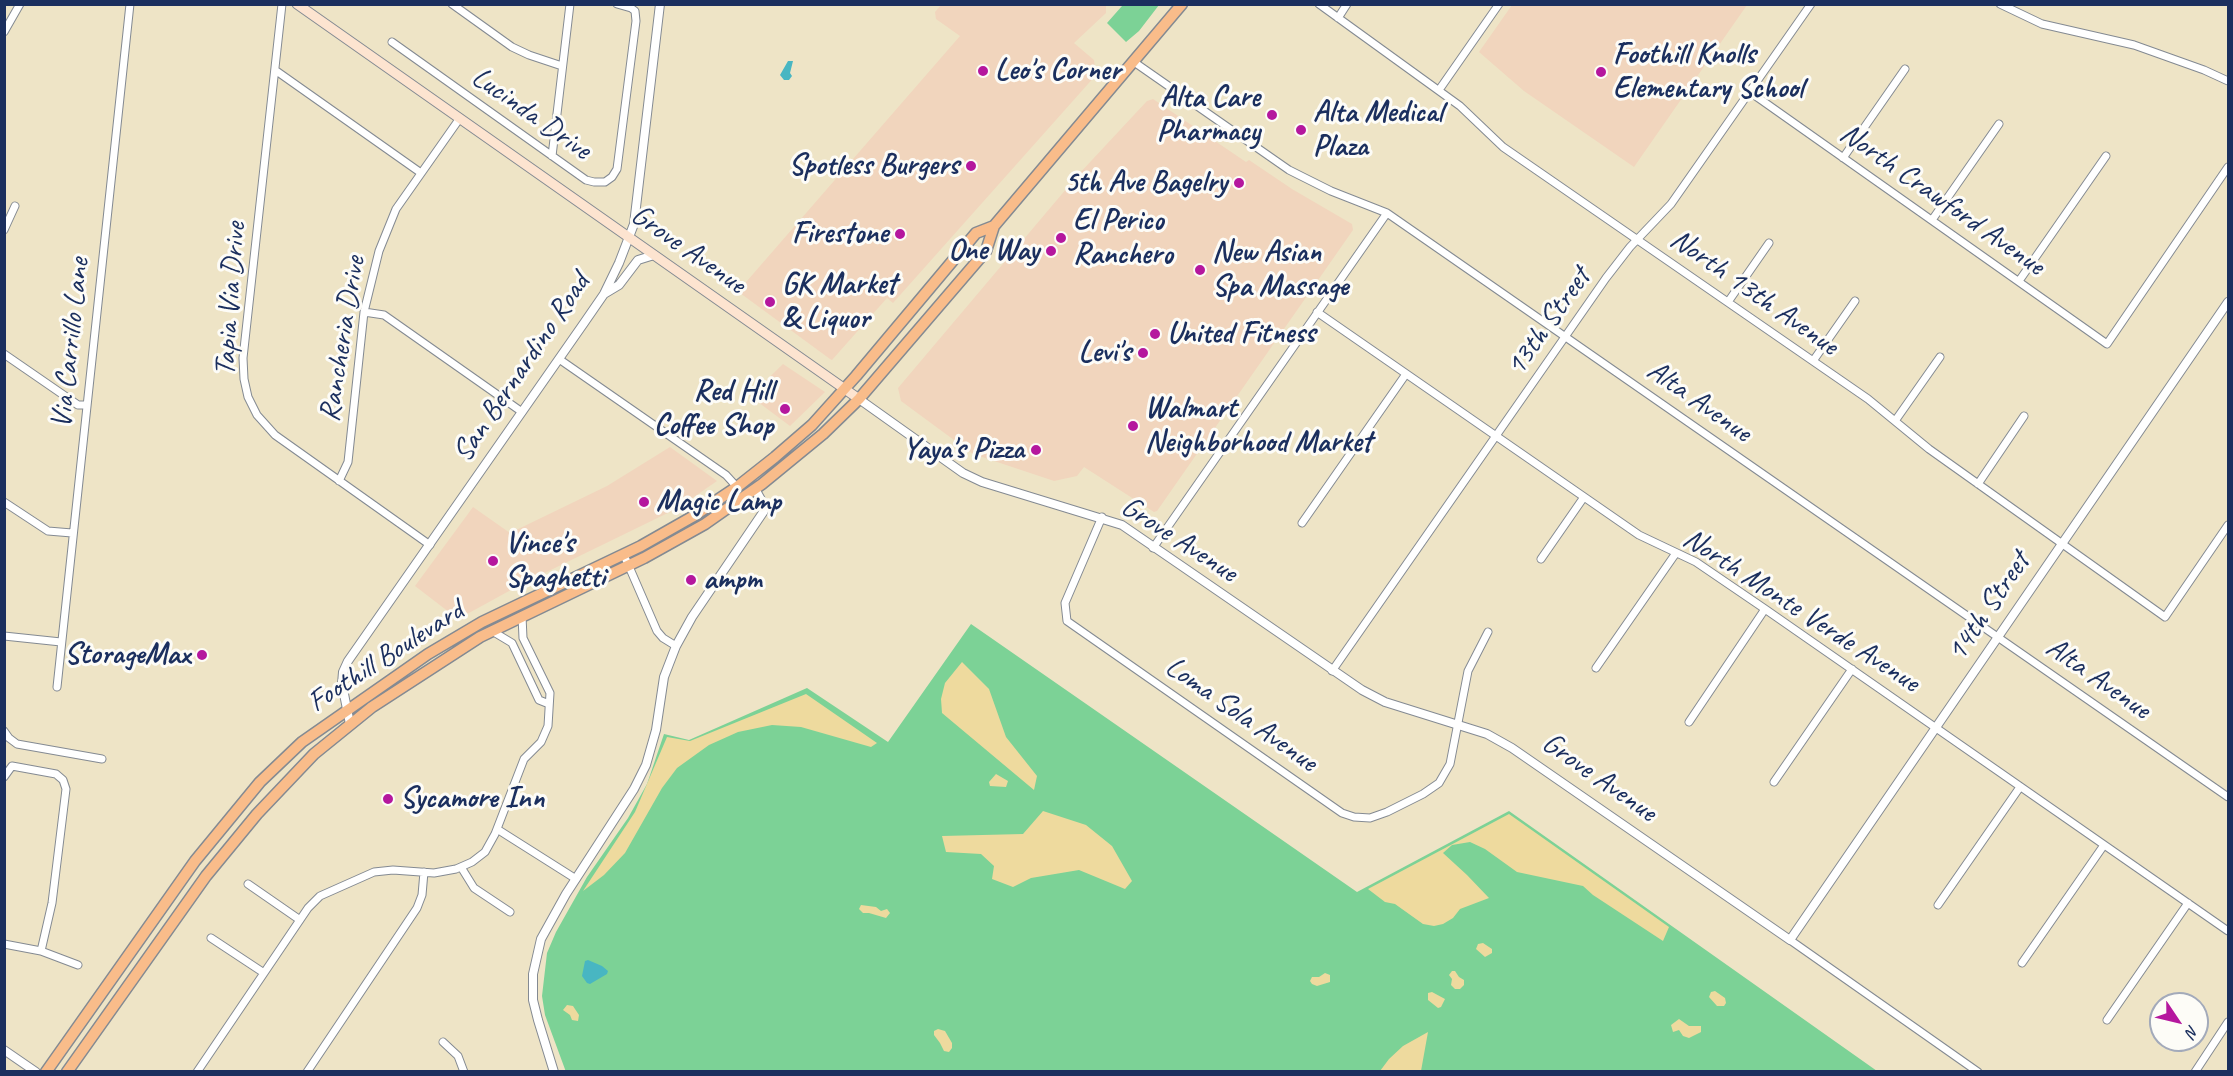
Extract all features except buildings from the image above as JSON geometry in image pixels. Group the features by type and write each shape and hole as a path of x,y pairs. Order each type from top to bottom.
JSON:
{"main road":[{"name":"Grove Avenue","path":"297,4 859,399"},
{"path":"994,226 1182,4"},
{"name":"Foothill Boulevard","path":"46,1071 184,876 226,821 260,782 302,742 428,654 482,622 624,555 692,517 737,487 812,424 845,389 976,234 994,226"},
{"name":"Foothill Boulevard","path":"67,1071 206,876 236,838 314,754 350,724 423,672 492,631 687,535 755,489 823,434 859,399 986,251 994,226"}],"street":[{"path":"4,32 20,4"},
{"name":"Via Carrillo Lane","path":"57,687 130,4"},
{"name":"Tapia Via Drive","path":"282,4 243,358 248,397 257,415 275,435 430,545"},
{"path":"452,4 512,47 562,66"},
{"path":"552,156 570,4"},
{"name":"Lucinda Drive","path":"392,42 586,180 605,182 617,169 636,16 632,8 617,4"},
{"name":"San Bernardino Road","path":"350,724 342,684 343,672 348,661 604,294 629,238 634,222 660,4"},
{"name":"North 13th Avenue","path":"1319,4 1460,106 1503,147 1868,399 1929,449 2165,617 2229,525"},
{"path":"1338,18 1347,4"},
{"path":"1439,90 1499,4"},
{"name":"13th Street","path":"1332,671 1606,278 1671,204 1811,4"},
{"path":"2000,4 2042,24 2134,45 2229,81"},
{"name":"Alta Avenue","path":"1134,62 1288,170 1331,191 1387,213 2229,797"},
{"path":"1843,158 1905,69"},
{"path":"275,70 422,173"},
{"name":"North Crawford Avenue","path":"1750,92 2107,344 2229,167"},
{"name":"Rancheria Drive","path":"339,481 348,462 364,312 379,251 396,210 460,118"},
{"path":"1932,220 1999,124"},
{"path":"2019,281 2106,156"},
{"path":"4,230 15,206"},
{"path":"1153,548 1387,213"},
{"path":"1728,302 1769,243"},
{"path":"604,294 619,285 638,260 654,255"},
{"path":"1813,361 1855,301"},
{"name":"14th Street","path":"1790,940 2229,302"},
{"path":"364,312 384,315 522,412"},
{"name":"North Monte Verde Avenue","path":"1317,312 1639,535 1696,562 2229,931"},
{"path":"4,354 78,405 87,405"},
{"path":"1895,421 1940,357"},
{"path":"559,358 726,475 737,487"},
{"path":"1302,524 1406,374"},
{"name":"Grove Avenue","path":"859,399 963,472 982,482 1122,525 1332,671 1385,702 1487,734 1512,748 1978,1071"},
{"path":"1978,484 2024,416"},
{"path":"554,1071 535,1011 532,974 541,939 576,879 624,806 646,765 656,730 664,677 676,645 696,610 761,516 764,505 755,489"},
{"path":"1541,559 1584,497"},
{"path":"4,502 48,531 72,533"},
{"name":"Loma Sola Avenue","path":"1102,517 1065,603 1067,621 1342,813 1354,817 1370,818 1378,815 1423,794 1439,783 1449,764 1468,671 1488,632"},
{"path":"1596,668 1676,554"},
{"path":"624,555 657,631 663,638 676,645"},
{"path":"1689,722 1765,609"},
{"path":"197,1071 308,908 320,896 374,872 393,870 434,873 460,867 472,862 485,852 497,829 524,759 541,742 548,726 550,693 523,638 522,616"},
{"path":"492,631 512,643 539,700 549,704"},
{"path":"4,636 61,642"},
{"path":"512,643 523,638"},
{"path":"1774,782 1852,669"},
{"path":"534,689 545,683"},
{"path":"4,731 17,744 102,759"},
{"path":"4,777 12,766 56,774 63,780 66,789 53,891 41,951"},
{"path":"1938,905 2020,787"},
{"path":"497,829 576,879"},
{"path":"2022,963 2104,845"},
{"path":"460,867 474,888 510,912"},
{"path":"307,1071 417,908 422,895 424,872"},
{"path":"248,884 300,920"},
{"path":"2107,1020 2188,903"},
{"path":"211,938 264,973"},
{"path":"4,944 41,951 78,965"},
{"path":"2194,1071 2229,1022"},
{"path":"443,1042 458,1056 464,1071"},
{"path":"4,1050 36,1071"}],"shaded area":[{"path":"941,5 1106,5 1106,13 1074,43 1094,60 1096,75 893,303 887,298 832,360 740,293 740,289 960,36 936,19 935,12"},
{"name":"Foothill Knolls Elementary School","path":"1512,5 1747,5 1634,167 1524,91 1479,52"},
{"path":"1153,99 1246,162 1249,160 1292,189 1352,224 1353,230 1157,511 1154,512 1084,467 1077,476 1054,481 973,454 901,401 898,388 1078,175 1147,101"},
{"path":"783,364 825,392 790,426 750,396"},
{"path":"670,447 717,481 678,508 520,585 458,619 415,586 473,507 510,533 607,486"}],"green space":[{"path":"1121,5 1159,5 1139,31 1126,42 1107,23"},
{"path":"971,624 1357,892 1509,811 1877,1071 566,1072 545,1015 542,996 547,953 556,932 587,877 628,818 647,784 664,734 689,740 807,688 888,742"}],"sand":[{"path":"962,662 989,689 1006,737 1037,776 1034,790 942,713 941,699 945,683"},
{"path":"806,694 877,743 871,747 801,727 772,725 738,732 709,745 677,768 662,788 625,853 604,875 583,891 635,812 667,737 690,741"},
{"path":"996,774 1008,781 1006,787 990,786 989,782"},
{"path":"1043,811 1086,825 1112,846 1132,881 1125,889 1079,870 1031,878 1013,887 992,879 994,866 981,854 946,852 942,836 1023,834"},
{"path":"1509,814 1669,927 1663,941 1583,886 1517,872 1485,849 1470,842 1452,845 1443,853 1489,898 1460,909 1453,918 1443,924 1434,926 1423,924 1395,904 1385,902 1368,889"},
{"path":"861,905 876,907 881,911 887,909 890,913 886,918 863,913 859,909"},
{"path":"1483,943 1492,949 1492,953 1485,957 1476,949 1478,944"},
{"path":"1452,971 1464,980 1464,985 1460,989 1455,989 1451,985 1452,979 1449,975"},
{"path":"1325,973 1330,975 1330,982 1317,986 1312,984 1310,981 1312,977 1319,977"},
{"path":"1715,991 1725,998 1724,1006 1717,1006 1709,997 1711,992"},
{"path":"1432,992 1445,999 1441,1007 1438,1008 1428,1000 1428,993"},
{"path":"567,1005 573,1006 579,1015 578,1021 572,1020 570,1015 563,1010"},
{"path":"1679,1019 1689,1026 1701,1026 1701,1032 1689,1038 1683,1036 1679,1030 1673,1032 1671,1025"},
{"path":"938,1029 945,1031 952,1043 949,1052 944,1051 934,1035 934,1031"},
{"path":"1428,1032 1421,1071 1380,1071 1403,1046"}],"water":[{"path":"788,61 793,61 790,73 792,76 789,80 784,80 780,75"},
{"path":"588,960 608,971 607,974 590,984 582,976 585,961"}],"place":[{"name":"Leo's Corner","path":"983,71"},
{"name":"Foothill Knolls Elementary School","path":"1601,72"},
{"name":"Alta Care Pharmacy","path":"1272,115"},
{"name":"Alta Medical Plaza","path":"1301,130"},
{"name":"Spotless Burgers","path":"971,166"},
{"name":"5th Ave Bagelry","path":"1239,183"},
{"name":"Firestone","path":"900,234"},
{"name":"El Perico Ranchero","path":"1061,238"},
{"name":"One Way","path":"1051,251"},
{"name":"New Asian Spa Massage","path":"1200,270"},
{"name":"GK Market & Liquor","path":"770,302"},
{"name":"United Fitness","path":"1155,334"},
{"name":"Levi's","path":"1143,353"},
{"name":"Red Hill Coffee Shop","path":"785,409"},
{"name":"Walmart Neighborhood Market","path":"1133,426"},
{"name":"Yaya's Pizza","path":"1036,450"},
{"name":"Magic Lamp","path":"644,502"},
{"name":"Vince's Spaghetti","path":"493,561"},
{"name":"ampm","path":"691,580"},
{"name":"StorageMax","path":"202,655"},
{"name":"Sycamore Inn","path":"388,799"}]}
